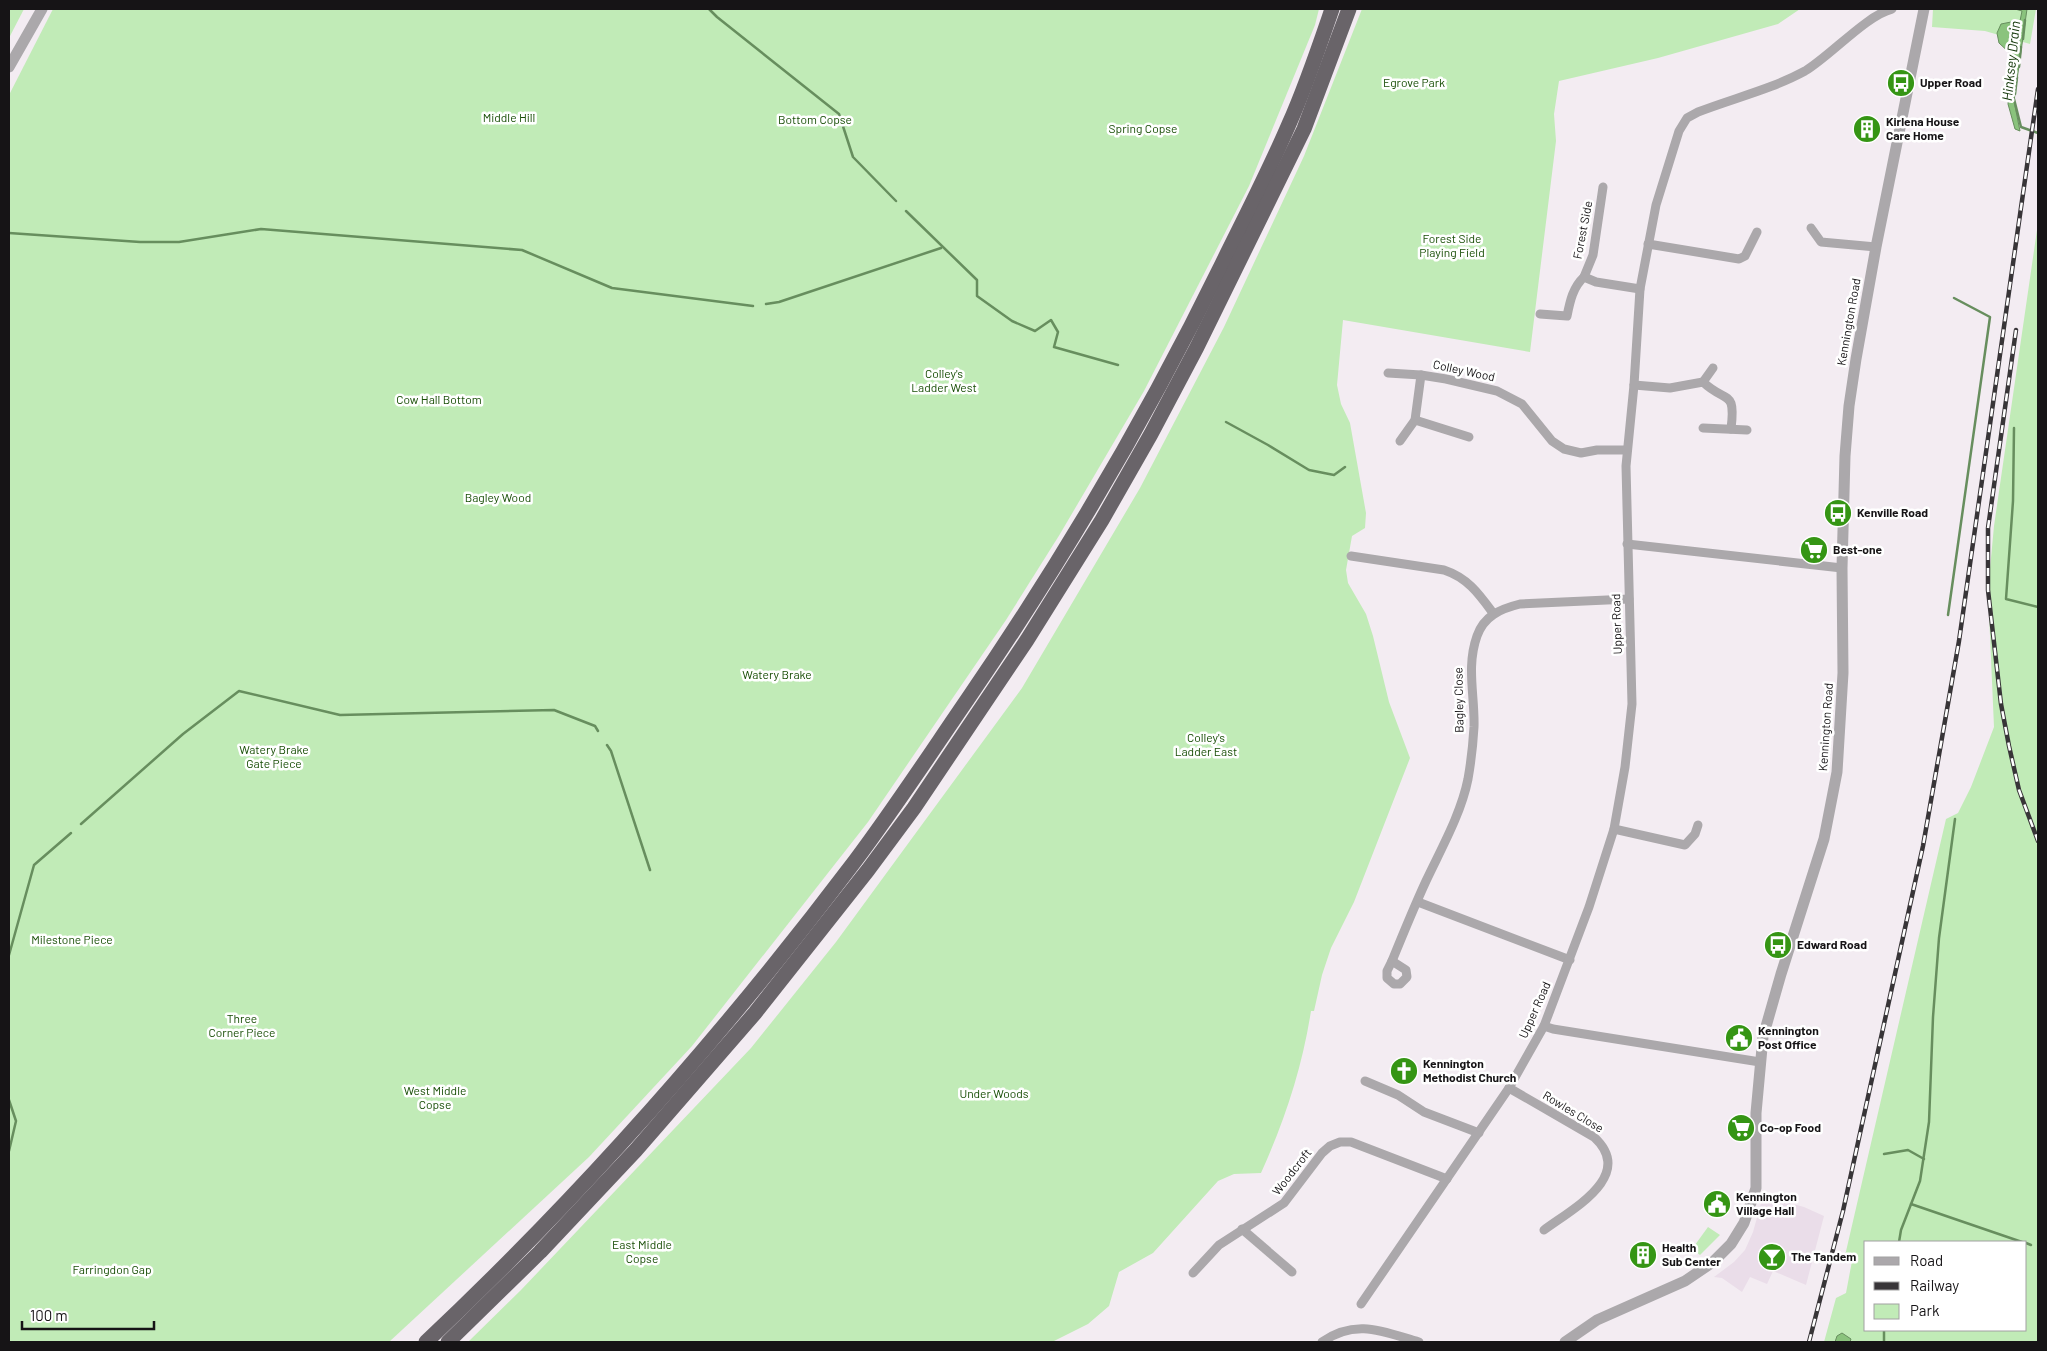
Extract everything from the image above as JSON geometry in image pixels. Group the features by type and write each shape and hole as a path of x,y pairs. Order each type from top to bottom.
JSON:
{"highway":[{"path":"426,1342 528,1242 624,1140 729,1021 855,861 901,798 1014,632 1089,512 1185,340 1290,122 1332,9"},
{"path":"448,1342 540,1252 611,1177 755,1013 868,870 919,800 1027,640 1102,520 1151,434 1192,356 1304,128 1349,9"}],"street":[{"path":"9,67 42,9"},
{"name":"Upper Road","path":"1362,1304 1509,1088 1544,1026 1570,960 1614,829 1625,767 1632,704 1627,544 1627,450 1634,385 1640,289 1656,205 1679,131 1687,118 1698,112 1780,84 1807,69 1870,22 1892,9"},
{"name":"Kennington Road","path":"1565,1342 1597,1320 1685,1282 1713,1262 1731,1244 1744,1223 1756,1188 1754,1160 1763,1037 1824,840 1837,772 1843,673 1842,568 1845,456 1849,406 1876,248 1924,9"},
{"name":"Forest Side","path":"1540,314 1567,316 1573,291 1584,276 1593,255 1603,187"},
{"path":"1812,228 1820,242 1876,248"},
{"path":"1648,244 1739,259 1745,256 1757,232"},
{"name":"Forest Side","path":"1584,276 1596,282 1640,289"},
{"path":"1634,385 1670,388 1703,382 1713,368"},
{"name":"Colley Wood","path":"1388,373 1421,375 1497,391 1514,399 1530,412 1552,441 1564,449 1581,453 1597,450 1627,450"},
{"name":"Colley Wood","path":"1400,441 1415,420 1421,375"},
{"path":"1703,382 1711,390 1725,395 1730,401 1734,409 1731,429"},
{"path":"1415,420 1469,437"},
{"path":"1703,428 1747,430"},
{"path":"1627,544 1842,568"},
{"path":"1351,556 1444,570 1457,574 1477,591 1493,613 1520,604 1629,599"},
{"name":"Bagley Close","path":"1392,961 1458,809 1467,781 1474,726 1470,673 1472,653 1477,635 1493,613"},
{"path":"1614,829 1685,845 1695,834 1698,825"},
{"path":"1418,902 1570,960"},
{"path":"1544,1026 1760,1062"},
{"path":"1365,1081 1398,1095 1424,1112 1479,1133"},
{"name":"Rowles Close","path":"1509,1088 1594,1137 1604,1148 1608,1158 1607,1174 1600,1185 1544,1230"},
{"name":"Woodcroft","path":"1193,1273 1220,1245 1242,1228 1266,1217 1284,1203 1322,1154 1330,1146 1340,1142 1351,1142 1447,1179"},
{"path":"1242,1228 1292,1272"},
{"path":"1322,1342 1346,1329 1358,1328 1371,1329 1419,1342"}],"shaded area":[{"path":"2015,9 2027,9 2014,101 2020,131 2015,129 2008,104 2013,56 1999,43 1997,33 2001,24 2016,21 2018,31 2022,11"},
{"path":"1763,1196 1804,1207 1824,1216 1806,1285 1773,1271 1767,1284 1750,1277 1742,1292 1722,1278 1714,1277 1734,1262 1745,1250 1753,1232"},
{"path":"1842,1333 1851,1339 1850,1342 1835,1342 1837,1336"}],"green space":[{"path":"9,9 24,9 9,38"},
{"name":"Bagley Wood","path":"53,9 1319,9 1315,25 1249,186 1144,391 1060,534 1006,620 868,822 692,1046 589,1157 389,1342 9,1342 9,95"},
{"path":"1362,9 1800,9 1778,24 1658,58 1559,81 1554,114 1556,141 1530,352 1343,320 1337,385 1341,404 1350,423 1366,513 1365,528 1352,536 1346,570 1348,583 1366,614 1389,702 1410,758 1354,902 1331,948 1322,975 1314,1011 1311,1011 1303,1053 1292,1094 1261,1173 1234,1174 1218,1181 1153,1253 1119,1272 1109,1306 1088,1324 1052,1342 468,1342 521,1290 751,1048 836,942 1022,688 1140,488 1224,327 1304,156"},
{"path":"1933,9 2036,9 2030,44 1985,31 1932,27"},
{"path":"2038,223 2038,1342 1824,1342 1836,1298 1846,1293 1852,1261 1844,1260 1946,819 1958,813 1971,787 1994,727 1988,590 1994,526"},
{"path":"1708,1227 1720,1235 1700,1255 1692,1249"}],"waterway":[{"path":"709,9 839,114 853,157 896,201"},
{"name":"Hinksey Drain","path":"2023,39 2025,20"},
{"name":"Hinksey Drain","path":"2019,67 2021,47"},
{"name":"Hinksey Drain","path":"2015,94 2017,77"},
{"name":"Hinksey Drain","path":"2014,99 2021,127 2038,133"},
{"path":"906,211 977,280 977,296 1012,321 1035,331 1051,320 1058,332 1054,347 1118,365"},
{"path":"9,233 140,242 179,242 261,229 522,250 612,288 753,306"},
{"path":"766,304 779,302 941,248"},
{"path":"1948,615 1990,317 1954,298"},
{"path":"1226,422 1309,470 1334,475 1345,467"},
{"path":"2014,428 2013,501 2006,599 2038,607"},
{"path":"81,824 183,734 239,691 340,715 554,710 595,726 598,731"},
{"path":"607,745 611,751 650,870"},
{"path":"1899,1241 1901,1230 1920,1181 1929,1122 1933,1017 1939,938 1955,819"},
{"path":"9,955 34,865 71,833"},
{"path":"9,1100 16,1121 9,1151"},
{"path":"1884,1154 1908,1150 1924,1159"},
{"path":"1911,1204 2019,1241"},
{"path":"2027,1243 2031,1245"},
{"path":"1884,1331 1884,1342"}],"railway":[{"path":"1809,1342 1843,1211 1923,846 1959,641 2038,89"},
{"path":"2016,330 1988,528 1988,590 2001,704 2009,746 2019,790 2038,841"}],"place":[{"name":"Upper Road","path":"1901,83"},
{"name":"Kirlena House Care Home","path":"1867,129"},
{"name":"Kenville Road","path":"1838,513"},
{"name":"Best-one","path":"1814,550"},
{"name":"Edward Road","path":"1778,945"},
{"name":"Kennington Post Office","path":"1739,1038"},
{"name":"Kennington Methodist Church","path":"1404,1071"},
{"name":"Co-op Food","path":"1741,1128"},
{"name":"Kennington Village Hall","path":"1717,1204"},
{"name":"Health Sub Center","path":"1643,1255"},
{"name":"The Tandem","path":"1772,1257"}],"park label":[{"name":"Egrove Park","path":"1414,83"},
{"name":"Middle Hill","path":"509,118"},
{"name":"Bottom Copse","path":"815,120"},
{"name":"Spring Copse","path":"1143,129"},
{"name":"Forest Side Playing Field","path":"1452,246"},
{"name":"Colley's Ladder West","path":"944,381"},
{"name":"Cow Hall Bottom","path":"439,400"},
{"name":"Watery Brake","path":"777,675"},
{"name":"Colley's Ladder East","path":"1206,745"},
{"name":"Watery Brake Gate Piece","path":"274,757"},
{"name":"Milestone Piece","path":"72,940"},
{"name":"Three Corner Piece","path":"242,1026"},
{"name":"Under Woods","path":"994,1094"},
{"name":"West Middle Copse","path":"435,1098"},
{"name":"East Middle Copse","path":"642,1252"},
{"name":"Farringdon Gap","path":"112,1270"}]}
